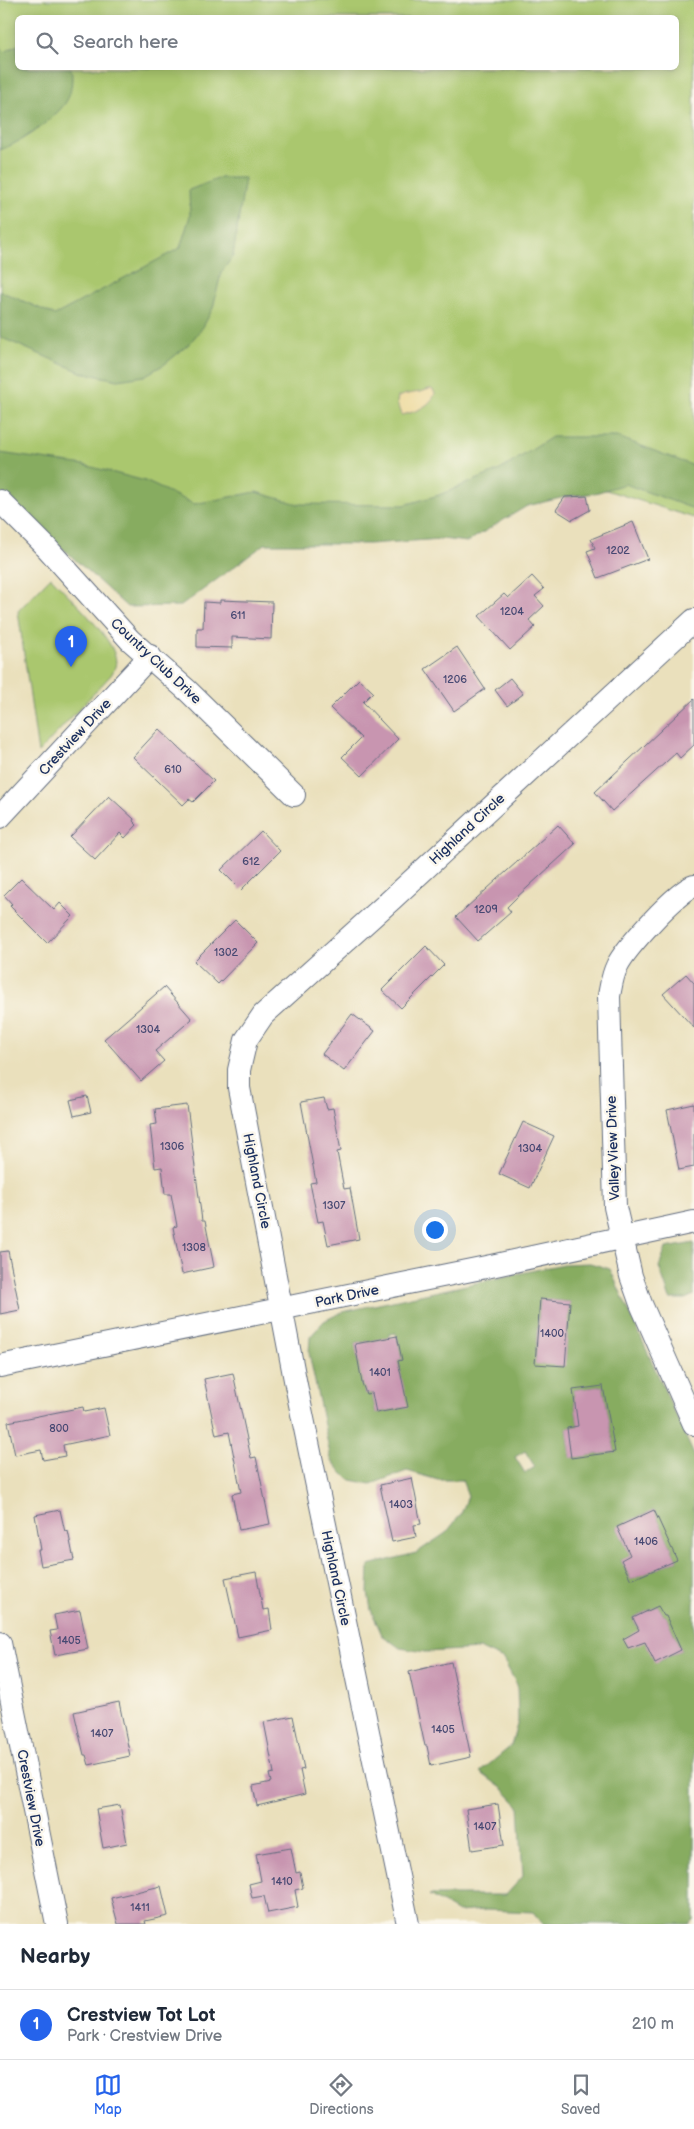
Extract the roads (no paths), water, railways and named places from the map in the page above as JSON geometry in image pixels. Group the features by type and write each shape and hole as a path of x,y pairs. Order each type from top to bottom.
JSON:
{"street":[{"name":"Country Club Drive","path":"0,501 47,548 130,640 188,690 294,795"},
{"name":"Highland Circle","path":"408,1924 281,1309 239,1088 240,1061 246,1040 263,1015 392,899 694,620"},
{"name":"Crestview Drive","path":"0,817 150,656"},
{"name":"Valley View Drive","path":"692,887 678,895 626,951 616,967 610,996 615,1208 621,1237 641,1304 694,1424"},
{"name":"Park Drive","path":"0,1366 694,1222"},
{"name":"Crestview Drive","path":"0,1643 57,1924"}],"place":[{"name":"Crestview Tot Lot","path":"71,667"}]}
